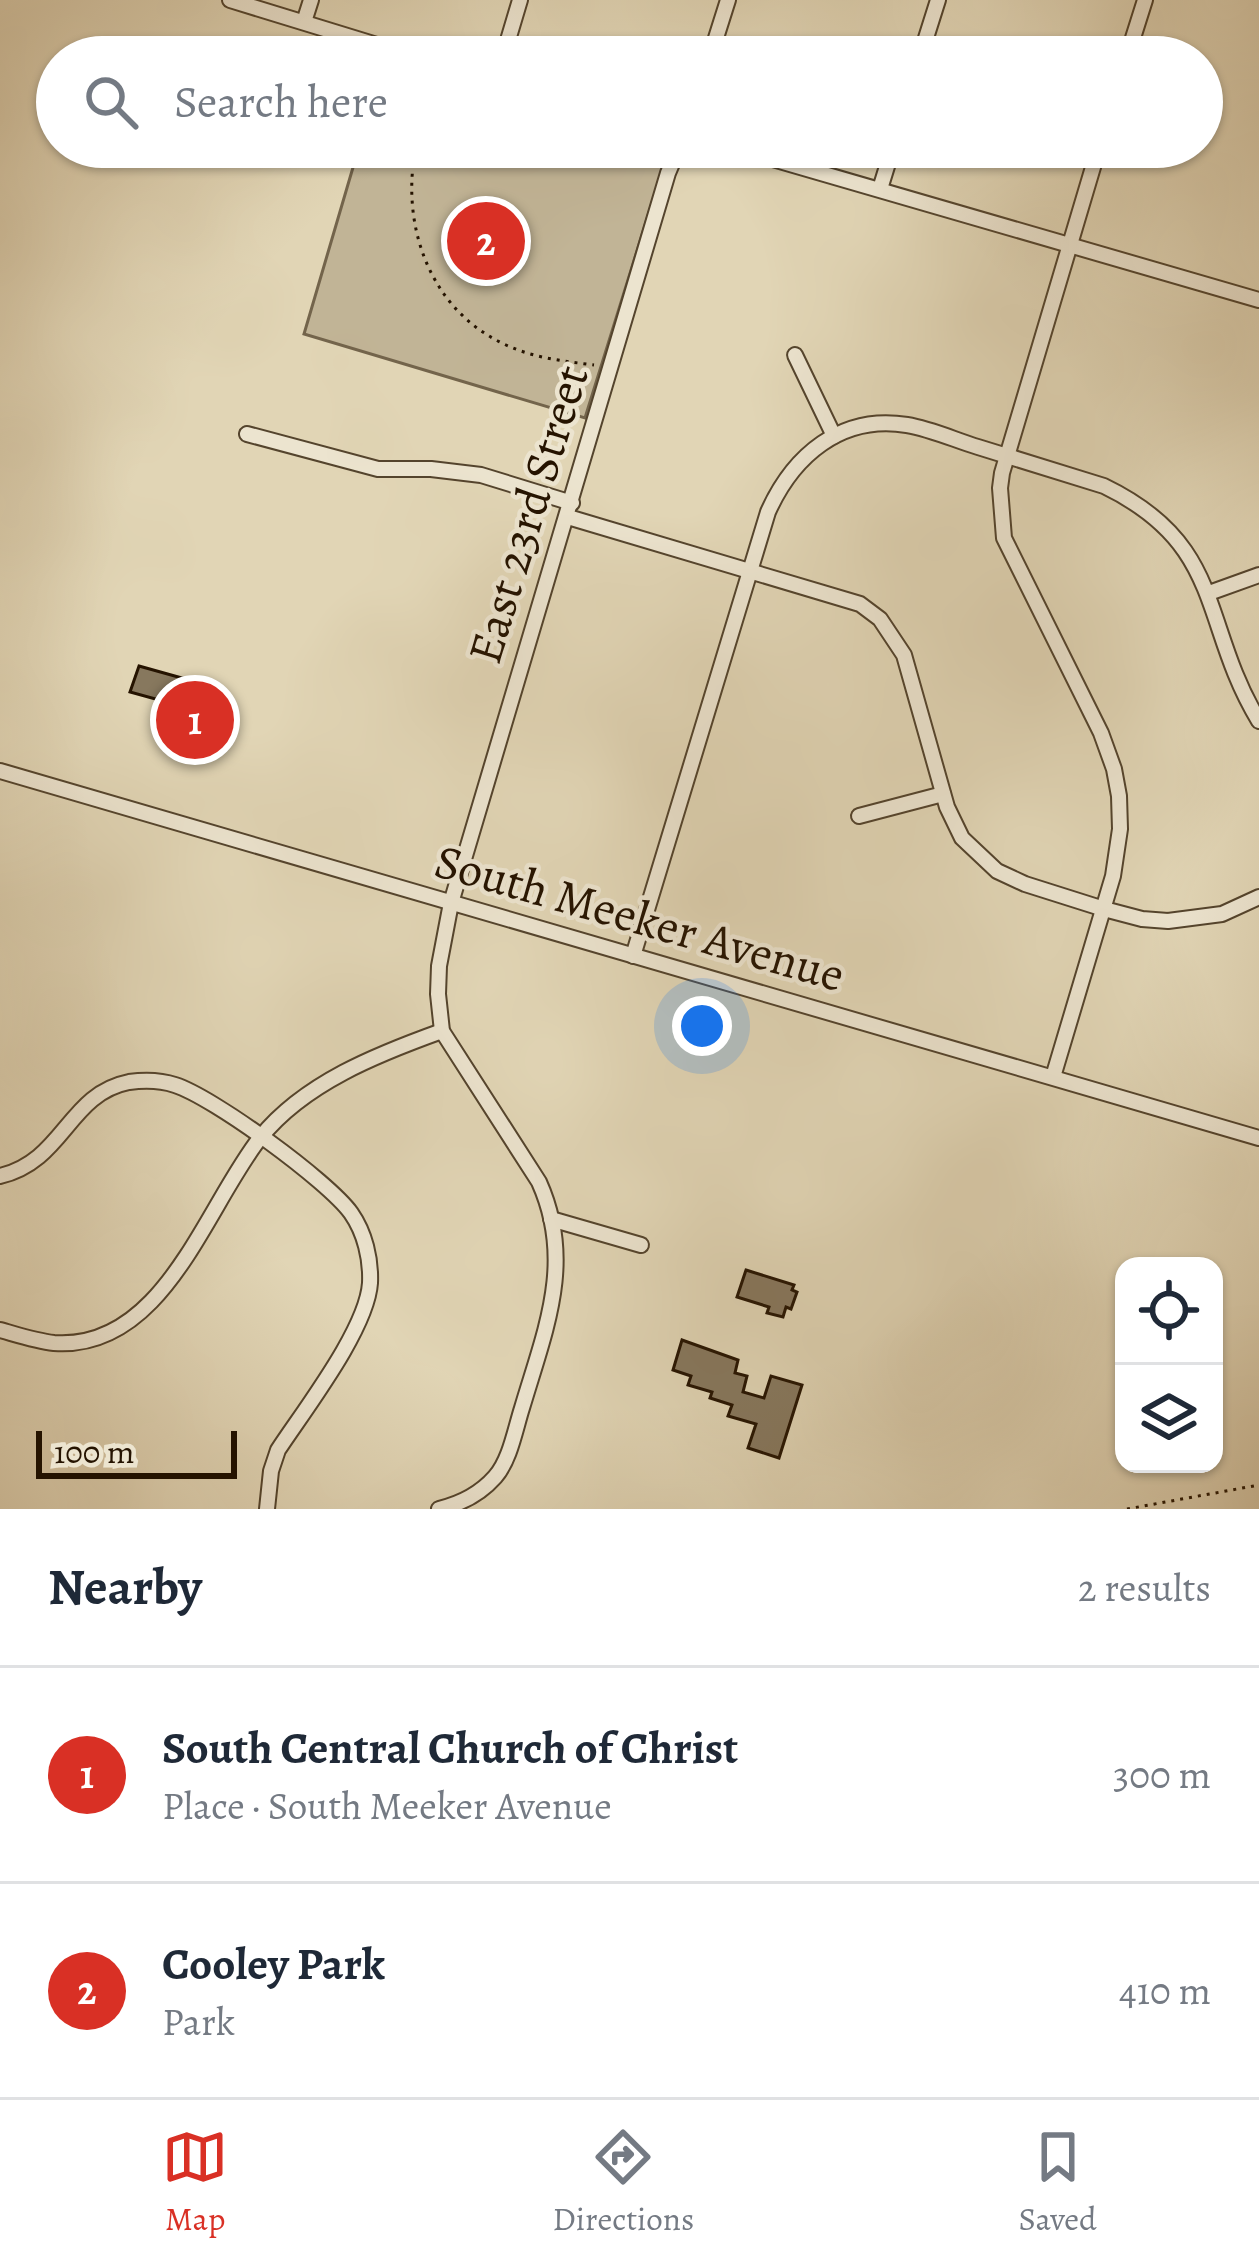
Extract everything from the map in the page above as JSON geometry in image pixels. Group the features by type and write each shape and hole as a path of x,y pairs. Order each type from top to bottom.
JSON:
{"street":[{"path":"230,0 349,36"},
{"path":"304,22 311,0"},
{"path":"509,36 520,0"},
{"path":"717,36 728,0"},
{"path":"927,36 938,0"},
{"path":"1133,36 1144,0"},
{"name":"East 23rd Street","path":"442,1031 439,966 451,903 670,168"},
{"path":"806,168 1259,300"},
{"path":"880,189 886,168"},
{"path":"1053,1077 1104,909 1119,848 1120,811 1114,769 1101,733 1004,538 1000,488 1093,168"},
{"path":"795,355 834,436"},
{"path":"633,956 749,569 778,490 802,458 834,436 873,424 911,426 1104,486 1133,500 1181,544 1209,593 1244,694 1259,721"},
{"path":"247,434 378,469 481,475 570,510 851,600 880,619 904,655 943,794 962,838 997,871 1142,919 1168,921 1222,914 1259,897"},
{"path":"1209,593 1259,575"},
{"name":"South Meeker Avenue","path":"0,771 1259,1138"},
{"path":"859,816 943,794"},
{"path":"0,1330 61,1343 102,1336 134,1320 152,1304 261,1136 347,1070 442,1031 530,1165 545,1195 557,1257 555,1293 502,1468 477,1492 439,1509"},
{"path":"0,1176 34,1162 92,1098 140,1081 173,1084 261,1136 344,1205 361,1230 370,1265 363,1315 278,1450 267,1509"},
{"path":"551,1219 641,1245"}],"path":[{"path":"414,168 411,204 418,244 424,262 454,307 505,345 551,360 594,365"},
{"path":"1126,1509 1259,1485"}],"shaded area":[{"path":"353,168 663,168 585,418 304,334"}],"building":[{"path":"139,666 214,687 211,693 221,697 207,747 172,734 181,706 130,692"},
{"path":"746,1270 794,1285 792,1290 797,1292 783,1317 737,1297"},
{"path":"682,1340 738,1360 735,1373 747,1376 743,1392 764,1398 771,1376 802,1385 779,1458 748,1448 756,1424 728,1416 732,1405 688,1385 691,1376 673,1370"}],"place":[{"name":"Cooley Park","path":"486,241"},
{"name":"South Central Church of Christ","path":"195,720"}]}
